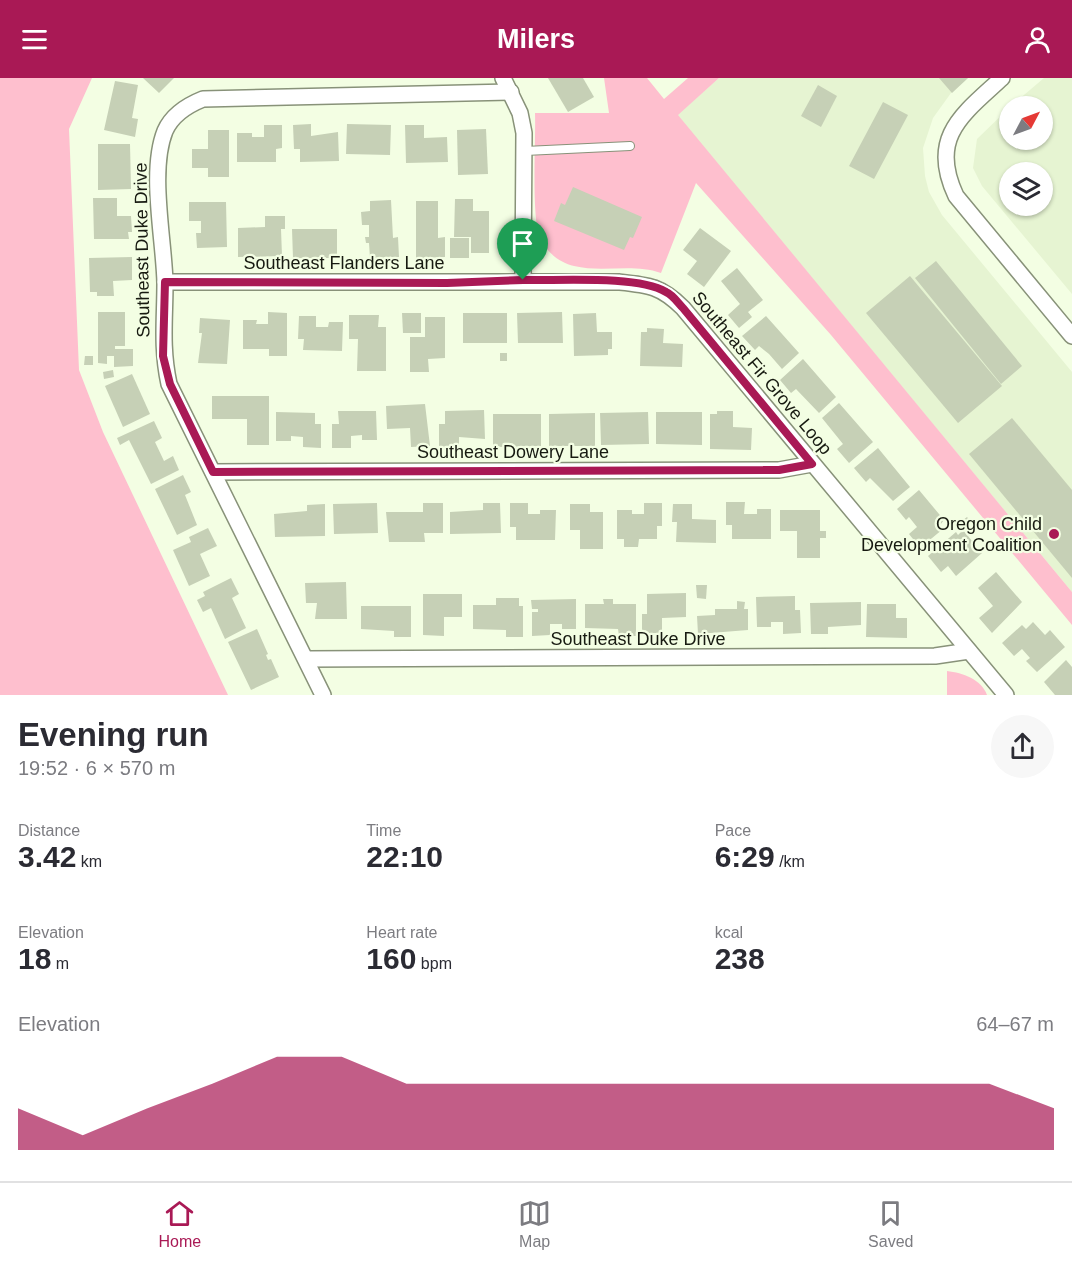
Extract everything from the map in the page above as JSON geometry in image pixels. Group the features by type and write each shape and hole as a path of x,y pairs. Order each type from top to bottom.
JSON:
{"street":[{"path":"503,78 520,113 525,151 523,280"},
{"path":"1002,78 954,124 948,144 949,182 956,196 1072,336"},
{"name":"Southeast Duke Drive","path":"323,695 170,384 163,356 165,282 158,188 162,140 166,127 188,105 203,99 225,96 511,92"},
{"name":"Southeast Flanders Lane","path":"165,282 447,283 523,280"},
{"name":"Southeast Fir Grove Loop","path":"523,280 619,282 645,285 666,292 683,308 1006,695"},
{"name":"Southeast Dowery Lane","path":"213,472 779,470 812,464"},
{"name":"Southeast Duke Drive","path":"307,659 912,656 969,651"}],"lane":[{"path":"525,151 630,146"}],"shaded area":[{"path":"0,78 92,78 69,129 79,370 103,432 228,695 0,695"},
{"path":"604,78 647,78 664,99 688,78 719,78 678,115 1072,592 1072,625 831,335 696,183 661,273 640,269 596,269 569,265 559,260 546,248 537,227 534,178 535,113 609,113"},
{"path":"719,78 968,78 951,93 933,118 923,148 925,176 929,192 942,215 1072,372 1072,592 677,115"},
{"path":"1044,78 1072,78 1072,294 1007,216 1053,216 1053,162 999,162 999,206 982,186 973,168 977,139 999,118 999,150 1053,150 1053,96 1023,96"},
{"path":"947,671 959,673 976,681 987,695 947,695"}],"building":[{"path":"143,78 174,78 159,93"},
{"path":"548,78 583,78 594,97 568,112"},
{"path":"939,78 968,78 952,93"},
{"path":"115,81 138,85 132,118 138,119 135,137 104,130"},
{"path":"818,85 837,96 821,127 801,116"},
{"path":"883,102 908,115 874,179 849,166"},
{"path":"311,124 311,136 338,132 339,161 300,162 300,149 294,149 293,125"},
{"path":"347,124 391,125 390,155 346,154"},
{"path":"264,125 282,125 282,148 276,149 276,162 237,162 237,133 252,133 252,137 264,137"},
{"path":"405,125 424,125 424,138 447,137 448,162 406,163"},
{"path":"486,129 488,174 458,175 457,130"},
{"path":"208,130 229,130 229,177 208,177 208,168 192,168 192,149 208,149"},
{"path":"98,144 130,144 131,189 98,190"},
{"path":"573,187 642,217 633,238 630,237 624,250 554,221 561,203 565,205"},
{"path":"93,198 117,198 117,216 131,216 132,232 128,232 129,239 94,239"},
{"path":"455,199 473,199 473,211 489,211 489,253 471,253 471,237 454,237"},
{"path":"391,200 393,238 398,237 399,257 370,258 369,243 366,243 365,237 369,237 369,225 362,225 361,212 370,211 370,201"},
{"path":"416,201 438,201 438,238 445,237 445,257 416,258"},
{"path":"189,202 226,202 227,247 197,248 196,233 201,233 201,221 189,221"},
{"path":"265,216 285,216 285,229 281,229 282,256 238,257 238,228 265,227"},
{"path":"700,228 731,251 704,287 687,274 697,261 683,250"},
{"path":"292,229 337,229 337,258 293,258"},
{"path":"450,238 469,238 469,258 450,258"},
{"path":"132,257 132,280 113,281 114,296 97,296 97,292 90,292 89,258"},
{"path":"936,261 1022,366 1001,384 915,278"},
{"path":"737,268 763,300 748,312 752,317 739,328 728,315 740,304 721,281"},
{"path":"910,276 1002,386 958,423 866,313"},
{"path":"98,312 125,312 125,346 115,346 115,349 133,349 133,366 114,367 114,356 107,356 107,364 98,363"},
{"path":"268,312 287,313 287,356 269,356 269,349 243,349 243,320 257,320 256,324 268,324"},
{"path":"562,312 563,343 518,343 517,313"},
{"path":"402,313 421,313 421,333 403,333"},
{"path":"463,313 507,313 507,343 463,343"},
{"path":"596,313 597,332 612,332 612,349 608,349 608,355 574,356 573,314"},
{"path":"349,315 379,315 378,327 386,327 386,371 357,371 358,339 349,339"},
{"path":"299,316 316,316 316,327 328,327 329,322 343,322 342,351 303,350 304,339 298,339"},
{"path":"766,316 799,353 782,369 769,354 759,346 755,350 742,336"},
{"path":"425,317 445,317 445,358 428,359 429,372 410,372 410,337 425,337"},
{"path":"200,318 230,320 227,364 198,363 202,333 199,333"},
{"path":"647,328 664,329 663,343 683,344 682,367 640,366 641,332 647,332"},
{"path":"500,353 507,353 507,361 500,361"},
{"path":"85,356 93,356 93,365 84,365"},
{"path":"803,359 836,397 819,413 796,389 791,393 780,380"},
{"path":"113,370 114,377 104,379 103,372"},
{"path":"132,374 150,414 123,427 105,386"},
{"path":"212,396 269,396 269,445 247,445 247,419 212,419"},
{"path":"839,403 873,442 849,463 837,449 843,444 822,418"},
{"path":"425,404 430,446 411,447 410,428 387,429 386,406"},
{"path":"484,410 485,439 459,437 459,446 439,447 439,424 445,424 445,411"},
{"path":"338,411 376,411 377,440 362,440 362,435 351,436 351,448 332,448 332,424 339,424"},
{"path":"717,411 733,411 733,427 752,428 751,450 710,449 710,414 717,414"},
{"path":"276,412 315,413 315,424 321,424 321,448 303,447 303,437 291,436 291,441 276,441"},
{"path":"648,412 649,444 601,445 600,413"},
{"path":"656,412 702,412 702,445 656,444"},
{"path":"595,413 595,446 549,446 549,414"},
{"path":"493,414 541,414 541,446 493,447"},
{"name":"Oregon Child Development Coalition","path":"1012,418 1072,490 1072,578 969,454"},
{"path":"154,421 162,438 155,442 164,461 173,456 179,470 151,484 129,440 120,445 117,438"},
{"path":"878,448 910,487 893,501 870,478 866,482 854,468"},
{"path":"183,475 191,492 185,495 197,525 177,535 155,489"},
{"path":"919,490 944,520 940,525 943,529 920,548 909,534 917,527 909,517 906,520 897,509"},
{"path":"726,502 745,502 744,514 757,514 757,509 771,509 771,539 732,539 732,525 726,525"},
{"path":"377,503 378,533 334,534 333,504"},
{"path":"423,503 443,503 443,533 424,533 425,542 389,542 386,512 423,512"},
{"path":"483,503 500,503 501,533 450,534 450,512 483,510"},
{"path":"510,503 528,503 528,514 540,514 540,510 556,510 555,540 516,540 516,527 510,527"},
{"path":"644,503 662,503 662,526 657,526 657,539 639,539 638,547 624,547 624,539 617,539 617,510 632,510 632,514 644,514"},
{"path":"325,504 325,536 275,537 274,514 307,511 307,505"},
{"path":"570,504 590,504 590,512 603,512 603,549 580,549 580,530 570,530"},
{"path":"673,504 692,504 692,519 716,520 716,543 676,542 677,522 672,522"},
{"path":"780,510 820,510 820,531 826,531 826,538 820,538 820,558 797,558 797,531 780,531"},
{"path":"967,517 971,522 963,529 958,524"},
{"path":"208,528 217,546 200,554 210,576 189,586 173,550 191,542 189,537"},
{"path":"963,530 982,553 956,576 948,566 941,572 928,556 956,532 958,535"},
{"path":"996,572 1022,602 992,633 979,618 993,606 978,588"},
{"path":"231,578 239,594 232,598 246,628 225,639 211,608 203,612 197,600 205,596 203,592"},
{"path":"346,582 347,619 315,619 317,603 306,603 305,583"},
{"path":"696,585 707,585 706,599 697,598"},
{"path":"686,593 686,617 662,618 662,633 642,633 642,614 647,614 647,594"},
{"path":"423,594 462,594 462,617 444,617 444,636 423,635"},
{"path":"795,596 795,610 800,610 801,633 783,634 783,622 771,622 771,627 757,627 756,597"},
{"path":"496,598 519,598 519,606 523,606 523,637 506,637 506,630 473,629 473,605 496,605"},
{"path":"576,599 576,629 562,629 562,624 550,624 550,635 532,636 532,612 538,612 538,609 532,609 531,600"},
{"path":"603,599 613,599 613,604 636,604 636,636 619,636 618,629 585,628 585,604 604,604"},
{"path":"737,601 745,602 744,609 748,609 748,630 698,634 697,616 715,615 715,609 737,609"},
{"path":"861,602 861,625 828,627 828,634 811,634 810,603"},
{"path":"867,604 896,604 896,618 907,618 907,638 866,637"},
{"path":"361,606 411,606 411,637 394,637 394,631 361,629"},
{"path":"1033,622 1045,635 1050,630 1065,647 1037,672 1026,661 1030,658 1022,649 1014,656 1002,643 1022,625 1026,629"},
{"path":"257,629 268,654 266,655 268,660 271,659 279,677 251,690 228,642"},
{"path":"1066,660 1072,667 1072,695 1055,695 1044,682"}],"place":[{"name":"Oregon Child Development Coalition","path":"1054,534"}],"route":[{"path":"523,280 619,282 645,285 666,292 683,308 812,464 779,470 213,472 170,384 163,356 165,282 447,283 523,280"}]}
